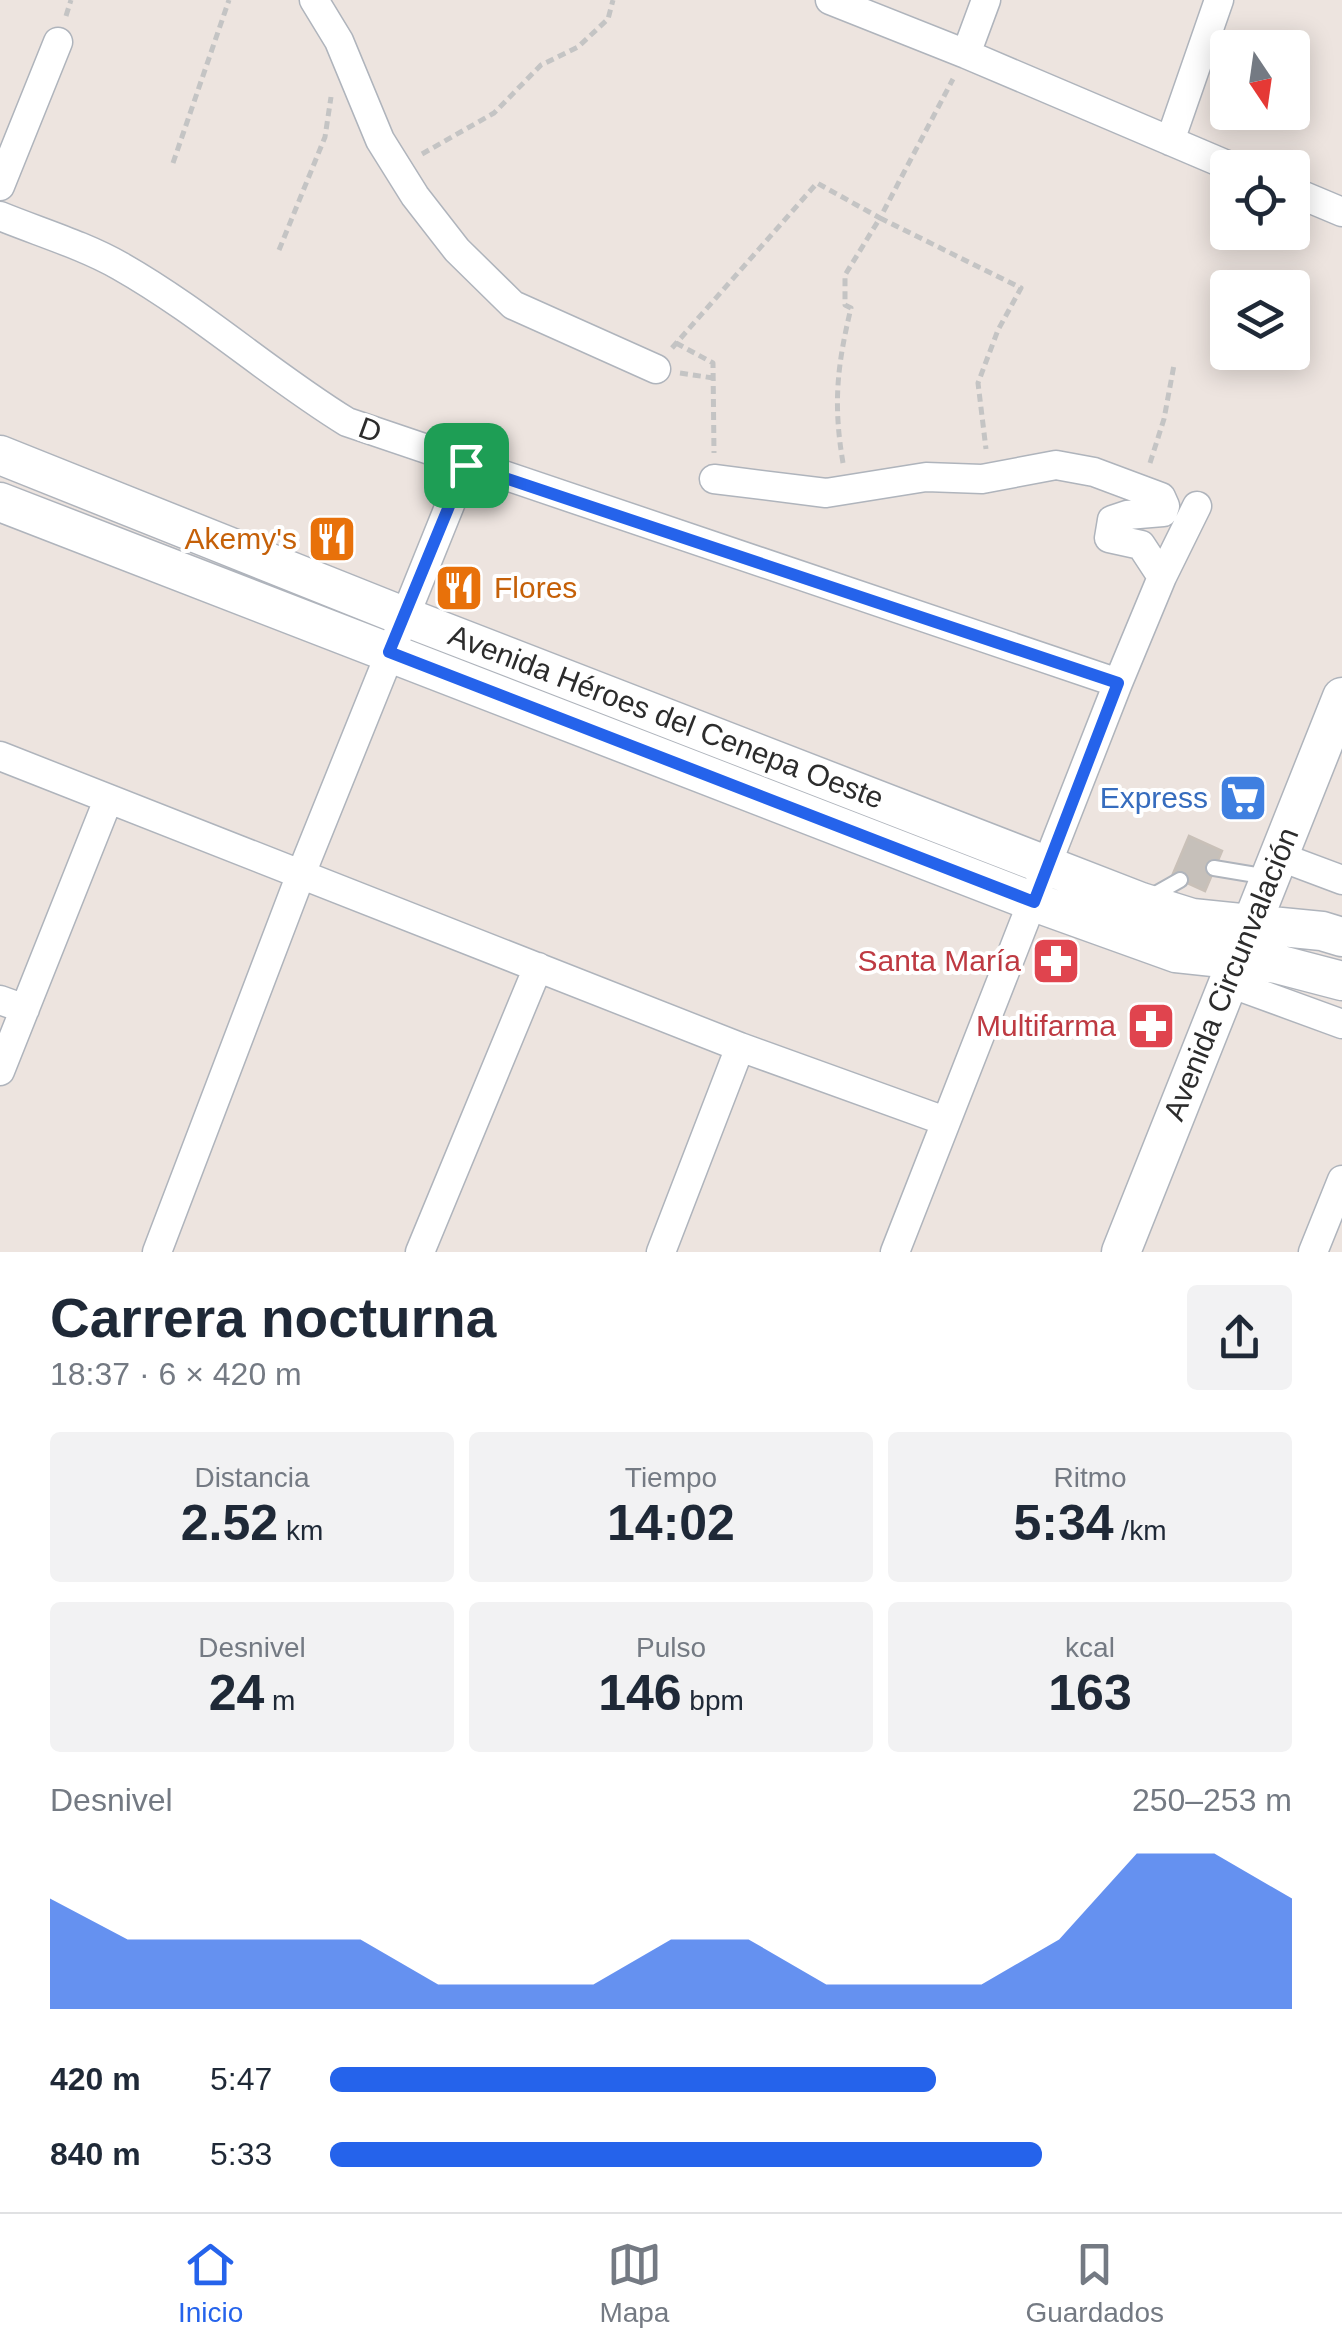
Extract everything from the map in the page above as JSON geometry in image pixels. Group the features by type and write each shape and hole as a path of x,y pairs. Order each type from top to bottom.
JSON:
{"main road":[{"name":"Avenida Héroes del Cenepa Oeste","path":"0,456 1141,902 1192,918 1322,931 1342,937"},
{"name":"Avenida Héroes del Cenepa Oeste","path":"0,502 1034,902 1176,953 1232,970 1291,967 1342,981"},
{"name":"Avenida Circunvalación","path":"1121,1252 1342,697"}],"street":[{"path":"314,0 339,41 380,140 457,250 513,305 656,369"},
{"path":"830,0 1210,158"},
{"path":"966,54 986,0"},
{"path":"1170,141 1219,0"},
{"path":"0,186 58,42"},
{"path":"1310,199 1342,212"},
{"name":"D","path":"0,216 117,264 197,314 304,395 347,422 1118,683"},
{"path":"157,1252 403,616 466,465"},
{"path":"714,479 802,492 848,490 926,477 992,478 1056,465 1094,472 1161,497 1166,506 1163,512 1112,520 1109,538 1141,545 1162,578"},
{"path":"895,1252 1118,683 1197,506"},
{"path":"0,756 740,1048 945,1121"},
{"path":"0,1070 12,1004 108,800"},
{"path":"1274,867 1342,880"},
{"path":"420,1252 538,967"},
{"path":"1232,970 1342,1024"},
{"path":"661,1252 740,1048"},
{"path":"1314,1252 1342,1180"}],"lane":[{"path":"1214,868 1274,867"},
{"path":"1141,902 1180,880"}],"path":[{"path":"174,164 229,0"},
{"path":"398,167 494,113 541,65 578,47 608,19 614,0"},
{"path":"279,250 326,137 339,41"},
{"path":"848,490 835,416 841,349 851,308 845,304 845,276 966,54"},
{"path":"656,369 817,183 1021,288 998,330 978,383 992,478"},
{"path":"676,343 712,363 714,479"},
{"path":"1142,490 1164,419 1174,364"}],"building":[{"path":"1189,836 1222,851 1205,891 1172,876"}],"place":[{"name":"Akemy's","path":"332,539"},
{"name":"Flores","path":"459,588"},
{"name":"Express","path":"1243,798"},
{"name":"Santa María","path":"1056,961"},
{"name":"Multifarma","path":"1151,1026"}],"route":[{"path":"466,465 1118,683 1034,902 389,652 466,465"}]}
